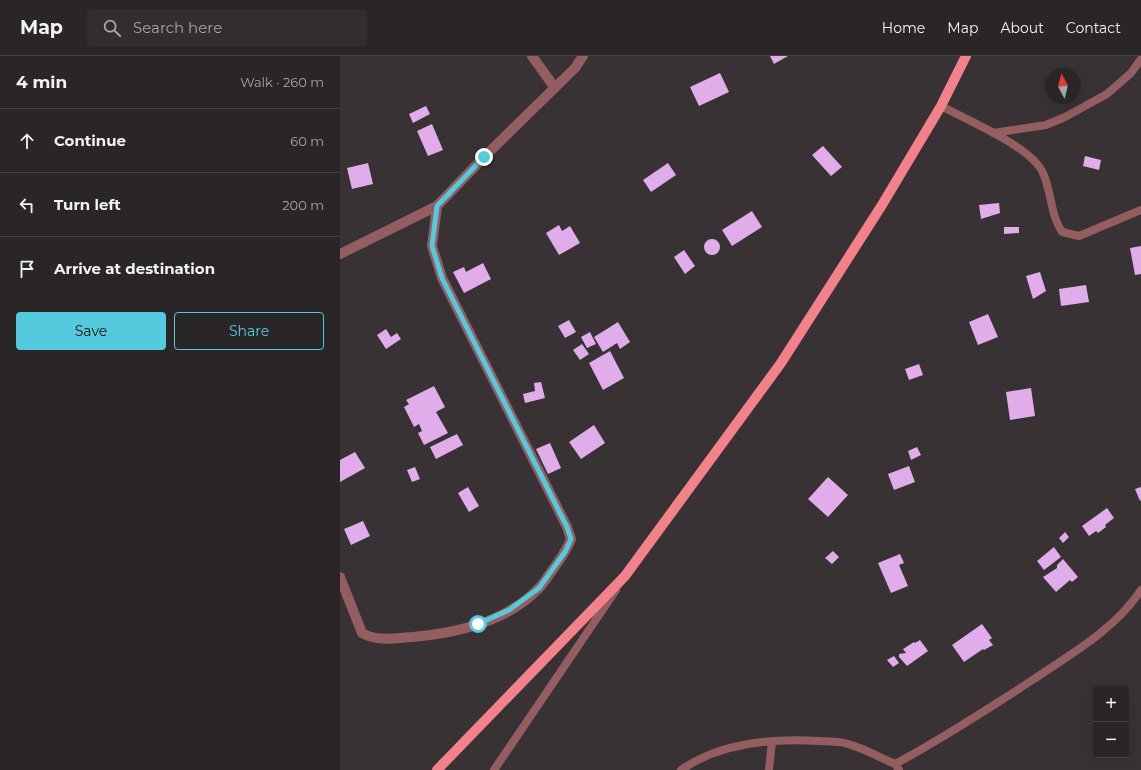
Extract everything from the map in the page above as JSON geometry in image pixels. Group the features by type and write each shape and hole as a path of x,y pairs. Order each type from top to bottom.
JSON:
{"main road":[{"path":"437,770 625,576 781,363 882,205 941,106 966,56"}],"street":[{"path":"532,56 555,88"},
{"path":"340,254 437,206 500,140 575,68 583,56"},
{"path":"340,577 362,633 366,636 370,638 384,639 437,634 478,624 521,602 539,588 565,552 571,539 567,527 506,407 437,265 432,246 437,206"}],"lane":[{"path":"993,133 1046,125 1065,116 1107,94 1131,73 1141,59"},
{"path":"941,106 993,133 1029,156 1043,172 1050,192 1055,220 1062,232 1078,236 1141,210"},
{"path":"494,770 625,576"},
{"path":"681,770 689,764 721,750 753,743 795,739 845,743 897,767 1086,644 1126,611 1141,590"},
{"path":"769,770 772,741"}],"building":[{"path":"770,56 788,56 774,64"},
{"path":"720,73 729,92 699,106 690,87"},
{"path":"426,106 430,114 413,123 409,114"},
{"path":"432,124 443,150 428,156 417,131"},
{"path":"823,146 842,167 831,176 812,155"},
{"path":"1085,156 1101,160 1099,170 1083,166"},
{"path":"368,163 373,184 352,189 347,168"},
{"path":"668,163 676,175 651,192 643,180"},
{"path":"999,203 1000,213 981,219 979,205"},
{"path":"752,211 762,227 732,246 722,230"},
{"path":"559,225 562,231 570,226 580,243 559,255 546,233"},
{"path":"1004,227 1019,227 1019,233 1004,234"},
{"path":"712,239 719,244 720,247 715,254 712,255 705,250 704,247 709,240"},
{"path":"1141,246 1141,274 1135,275 1130,248"},
{"path":"684,250 695,266 685,274 674,257"},
{"path":"483,263 491,279 464,293 453,272 464,267 466,272"},
{"path":"1040,272 1046,291 1033,299 1026,276"},
{"path":"1086,285 1089,302 1061,306 1059,289"},
{"path":"988,314 998,337 978,345 969,322"},
{"path":"569,320 576,332 565,338 558,326"},
{"path":"618,322 630,342 620,349 617,343 603,352 594,337"},
{"path":"386,329 391,337 397,333 401,339 386,349 377,335"},
{"path":"590,332 596,344 587,348 581,337"},
{"path":"582,344 589,354 580,360 573,350"},
{"path":"610,351 624,378 603,390 589,363"},
{"path":"919,364 923,375 909,380 905,369"},
{"path":"541,382 545,398 525,403 523,394 535,391 534,383"},
{"path":"434,386 445,407 436,412 448,433 424,445 418,433 422,431 419,424 414,427 404,407 409,404 406,400"},
{"path":"1031,388 1035,416 1010,420 1006,392"},
{"path":"594,425 605,443 581,459 569,442"},
{"path":"457,434 463,445 436,459 430,447"},
{"path":"550,443 561,468 548,474 536,449"},
{"path":"917,447 921,455 911,460 908,451"},
{"path":"355,452 365,468 340,482 340,460"},
{"path":"909,466 915,482 894,490 888,474"},
{"path":"415,467 420,479 412,482 407,470"},
{"path":"828,477 848,495 828,517 808,499"},
{"path":"468,487 479,506 469,512 458,493"},
{"path":"1141,487 1141,500 1140,501 1135,489"},
{"path":"1107,508 1114,518 1098,533 1096,531 1089,536 1082,526"},
{"path":"363,521 370,536 351,545 344,529"},
{"path":"1065,532 1069,537 1063,543 1059,538"},
{"path":"1054,547 1061,557 1044,570 1037,561"},
{"path":"833,551 839,557 832,564 825,558"},
{"path":"900,554 904,563 899,565 908,586 891,593 878,563"},
{"path":"1063,559 1078,577 1072,582 1070,580 1056,592 1043,577 1057,568 1057,565"},
{"path":"982,624 992,638 989,640 993,645 984,650 983,649 964,662 952,645"},
{"path":"920,640 928,651 907,666 899,657 899,654 906,653 903,649"},
{"path":"894,656 899,663 893,667 887,660"}],"route":[{"path":"478,624 509,610 539,588 569,546 571,539 570,533 442,278 434,259 432,234 437,206 484,157"}]}
